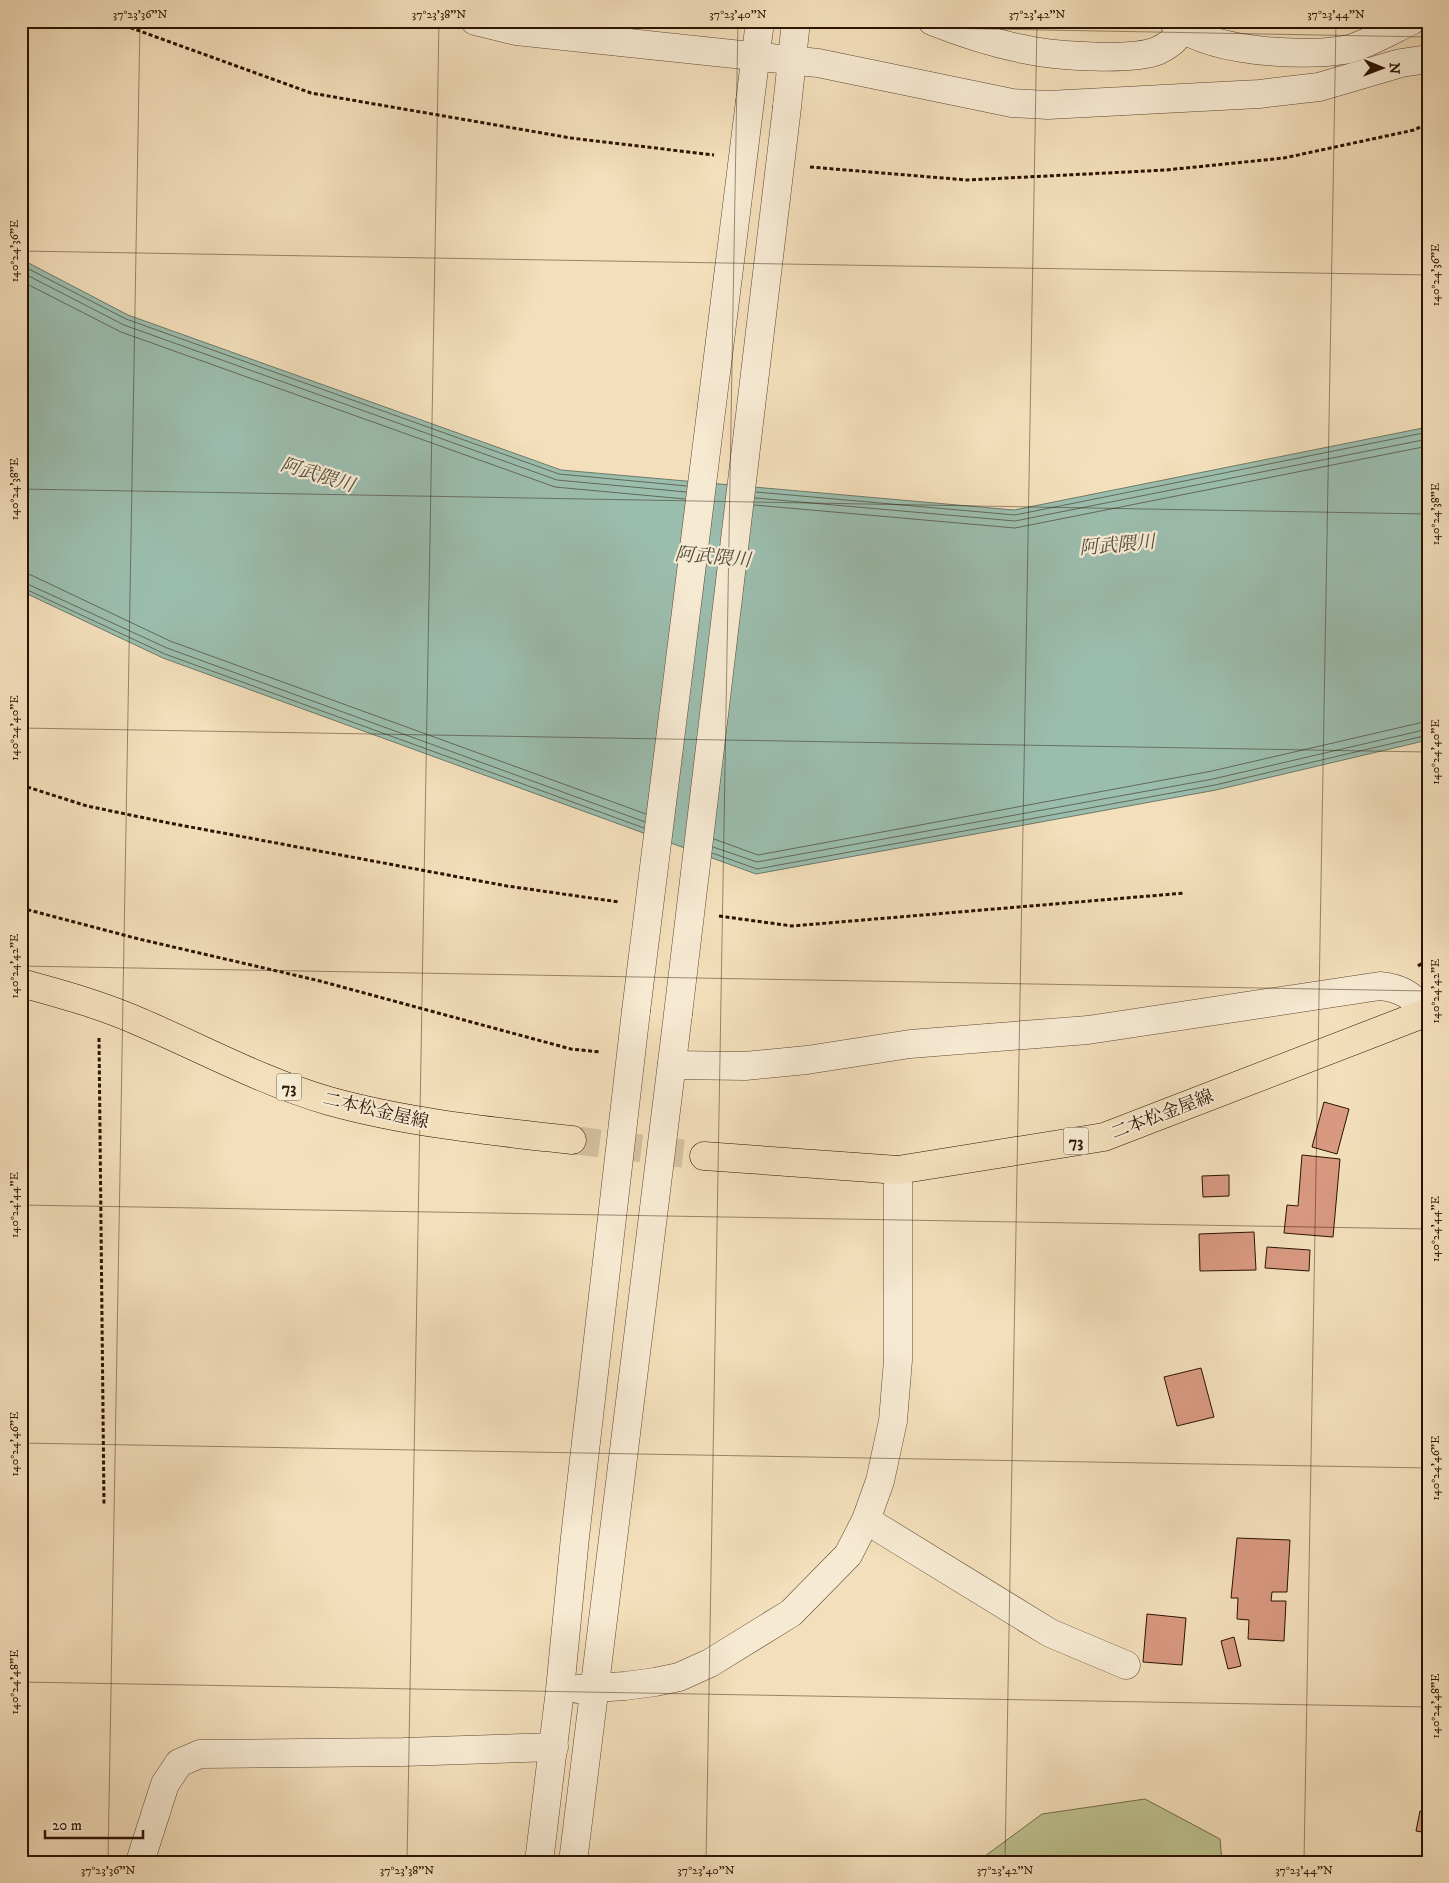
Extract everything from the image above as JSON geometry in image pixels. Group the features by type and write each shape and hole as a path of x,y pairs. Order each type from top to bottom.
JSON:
{"main road":[{"name":"二本松金屋線","path":"21,983 98,1006 138,1021 266,1079 329,1101 392,1116 455,1126 572,1140"},
{"name":"二本松金屋線","path":"704,1156 898,1170 1104,1136 1427,1012"}],"street":[{"path":"475,21 516,31 818,63 1012,103 1098,104 1259,94 1319,87 1400,63 1428,59"},
{"path":"539,1862 554,1747 575,1536 630,1056 760,21"},
{"path":"573,1862 672,1064 796,21"},
{"path":"932,21 1025,50 1061,54 1129,56 1156,51 1169,44 1179,35 1178,25"},
{"path":"1178,25 1207,42 1223,46 1292,52 1345,50 1411,21"},
{"path":"1319,87 1323,51"},
{"path":"672,1064 745,1066 807,1060 910,1044 1088,1030 1380,986 1396,987 1411,994 1427,1012"},
{"path":"560,1690 625,1686 679,1677 736,1649 791,1613 848,1555 866,1520 880,1481 893,1421 898,1360 898,1170"},
{"path":"866,1520 1050,1633 1126,1665"},
{"path":"140,1862 165,1784 179,1763 200,1754 403,1752 554,1747"}],"path":[{"path":"21,785 87,806 169,824 507,886 625,902"},
{"path":"713,915 792,926 1185,893"},
{"path":"21,908 130,937 320,981 571,1049 630,1056"},
{"path":"98,1006 104,1505"}],"green space":[{"path":"1145,1799 1220,1839 1222,1862 977,1862 1042,1814"}],"water":[{"name":"阿武隈川","path":"21,259 128,315 561,470 1014,510 1428,427 1428,740 1216,790 756,874 163,658 21,591"}],"building":[{"path":"1324,1102 1349,1109 1337,1154 1312,1147"},
{"path":"1302,1155 1340,1159 1333,1237 1284,1233 1287,1205 1298,1206"},
{"path":"1229,1175 1229,1196 1203,1197 1202,1176"},
{"path":"1254,1232 1256,1270 1200,1271 1199,1234"},
{"path":"1267,1247 1310,1250 1309,1271 1265,1268"},
{"path":"1201,1368 1214,1417 1177,1426 1164,1377"},
{"path":"1237,1538 1290,1540 1287,1592 1272,1592 1271,1601 1286,1601 1284,1641 1248,1639 1249,1620 1237,1619 1238,1598 1231,1598"},
{"path":"1147,1614 1186,1618 1182,1665 1143,1662"},
{"path":"1234,1637 1241,1666 1228,1669 1221,1641"},
{"path":"1420,1811 1428,1812 1428,1833 1416,1831"}],"tunnel":[{"path":"572,1140 704,1156"}]}
